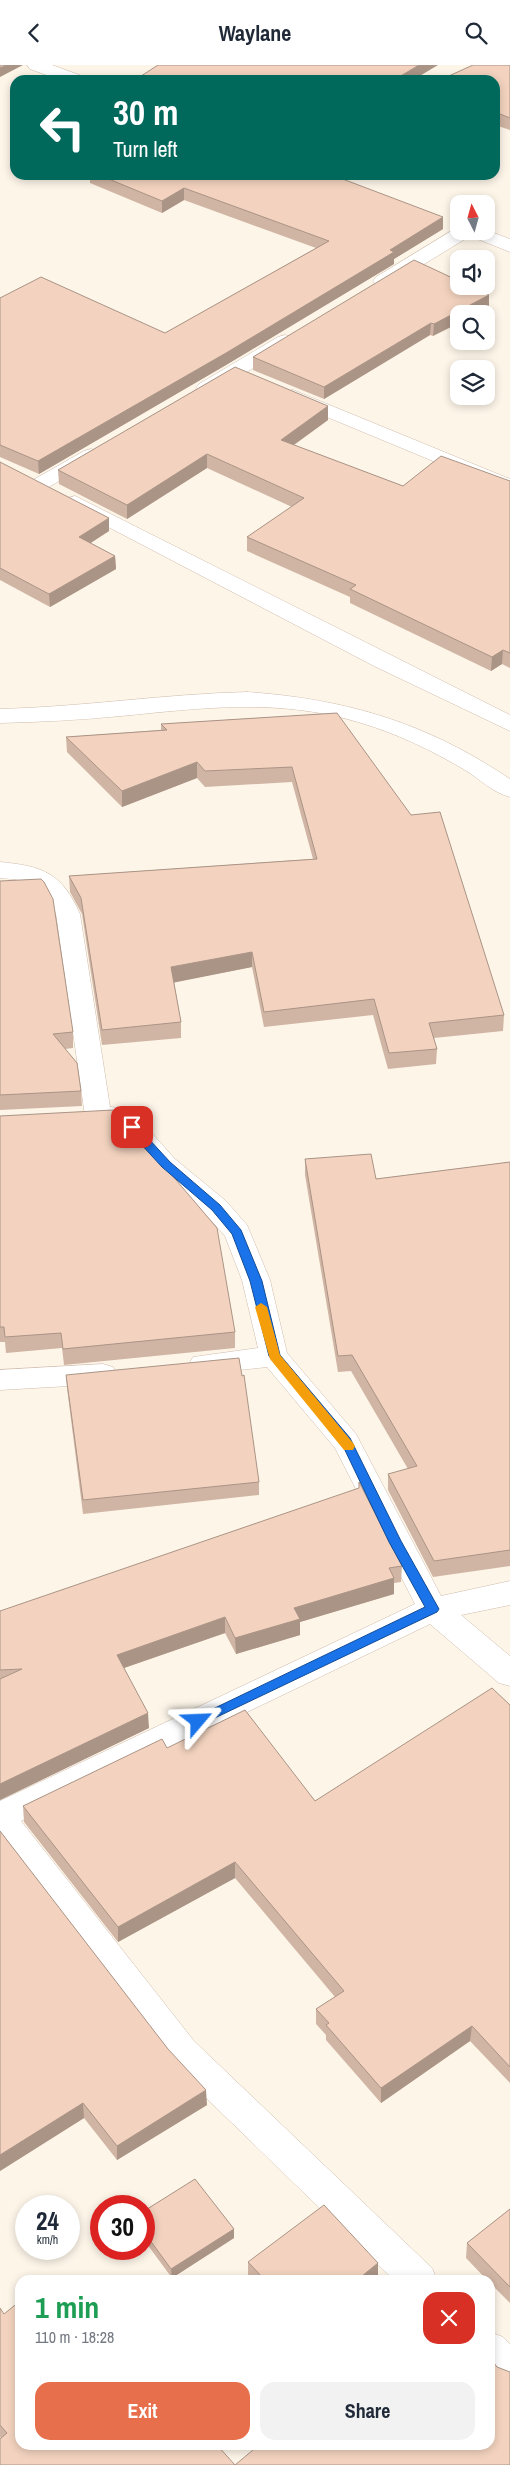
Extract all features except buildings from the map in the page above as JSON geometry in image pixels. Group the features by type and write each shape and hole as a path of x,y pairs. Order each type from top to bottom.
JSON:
{"street":[{"path":"36,65 63,75"},
{"path":"371,288 450,232"},
{"path":"495,240 510,246"},
{"path":"192,396 253,379 303,330"},
{"path":"253,379 510,487"},
{"path":"108,445 32,480 382,661 510,724"},
{"path":"0,716 76,713 205,700 253,699 301,704 347,712 386,722 431,740 485,771 510,790"},
{"path":"485,771 510,770"},
{"path":"0,870 28,872 46,881 60,895 68,914 88,1117 121,1115 166,1165 216,1208 237,1232 256,1281 274,1356 346,1442 396,1542 433,1609 510,1674"},
{"path":"177,1367 274,1356"},
{"path":"0,1380 128,1372"},
{"path":"413,2275 182,2052 0,1816 433,1609 510,1593"},
{"path":"495,2354 510,2369"}],"slow traffic":[{"path":"261,1307 274,1356 349,1446"}],"route":[{"path":"132,1127 166,1165 216,1208 237,1232 256,1281 274,1356 346,1442 396,1542 433,1609 198,1721"}]}
